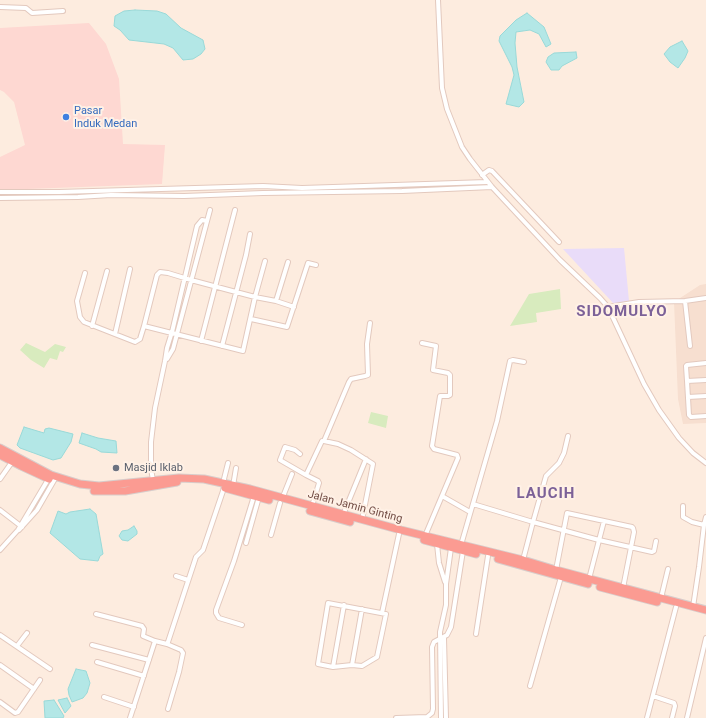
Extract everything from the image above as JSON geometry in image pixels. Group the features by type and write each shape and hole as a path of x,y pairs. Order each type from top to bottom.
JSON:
{"highway":[{"name":"Jalan Jamin Ginting","path":"0,448 53,478 80,484 99,486 151,480 197,478 329,516 451,548 462,548 523,560 557,574 589,579 706,610"},
{"name":"Jalan Jamin Ginting","path":"0,455 12,462 81,489 111,491 130,490 176,482 201,482 223,486 233,486 258,495"},
{"name":"Jalan Jamin Ginting","path":"281,501 312,506 425,536 488,556 706,615"}],"street":[{"path":"438,0 443,98 462,146 487,182 560,260 608,307 644,384 659,410 679,438 693,453 706,463"},
{"path":"0,7 7,4 26,8 32,13 64,11"},
{"path":"482,175 489,170 492,171 559,242"},
{"path":"0,192 59,192 263,186 302,188 487,182"},
{"path":"263,186 263,193"},
{"path":"371,186 371,191"},
{"path":"0,198 111,195 184,196 492,187"},
{"path":"165,362 173,349 210,210"},
{"path":"201,340 235,210"},
{"path":"151,480 151,442 155,408 167,348 197,226 202,220 207,221"},
{"path":"222,346 250,234"},
{"path":"144,326 243,351 265,261"},
{"path":"276,301 288,262"},
{"path":"251,319 285,328 288,326 308,263 316,265"},
{"path":"92,326 107,270"},
{"path":"115,334 130,270"},
{"path":"85,273 77,301 78,310 82,321 135,342 140,339 158,273 162,271 294,307"},
{"path":"608,307 639,302 685,301 706,298"},
{"path":"685,301 690,346"},
{"path":"306,475 322,442 324,441 349,382 368,375 367,344 370,323"},
{"path":"422,343 436,346 434,370 448,372 450,375 450,395 440,396 432,445 434,449 457,455 458,458 425,536"},
{"path":"396,718 427,717 432,713 432,647 434,642 442,639 451,627 453,620 462,548 470,512 497,421 510,361 513,360 524,362"},
{"path":"706,363 687,365 690,416 706,416"},
{"path":"687,381 706,380"},
{"path":"688,397 706,396"},
{"path":"523,560 546,476 559,463 564,453 568,436"},
{"path":"324,441 338,444 374,464 362,520"},
{"path":"300,454 295,450 285,447 280,460 318,481 319,483 312,506"},
{"path":"343,515 366,459"},
{"path":"0,479 12,462"},
{"path":"167,644 196,557 203,550 223,486 228,463"},
{"path":"233,486 236,468"},
{"path":"271,535 281,501 292,474"},
{"path":"0,550 37,510 53,478"},
{"path":"246,543 258,495"},
{"path":"242,625 218,618 216,610 258,495"},
{"path":"442,496 470,512"},
{"path":"473,504 599,540 631,546 652,552 654,551 656,541"},
{"path":"683,506 683,517 692,522 704,525"},
{"path":"0,510 20,527"},
{"path":"530,686 557,574 567,513 634,528 623,588"},
{"path":"693,607 704,551 704,525 706,517"},
{"path":"589,579 604,521"},
{"path":"382,613 399,534"},
{"path":"437,544 439,563 446,584"},
{"path":"446,718 442,639 440,632 446,605 446,584 451,548"},
{"path":"476,634 488,556"},
{"path":"661,598 668,569"},
{"path":"176,576 188,580"},
{"path":"328,602 362,609 386,614 377,657 362,666 352,665 333,667 318,664 328,602"},
{"path":"333,667 344,605"},
{"path":"647,718 676,607"},
{"path":"352,665 362,609"},
{"path":"96,614 142,626 144,629 142,636 181,650 182,653 179,672 168,709"},
{"path":"17,646 27,632"},
{"path":"0,635 50,669"},
{"path":"687,718 706,638"},
{"path":"441,718 442,639"},
{"path":"130,718 155,641"},
{"path":"92,645 149,660"},
{"path":"96,662 144,676"},
{"path":"0,665 34,689"},
{"path":"0,702 17,713 21,710 40,680"},
{"path":"653,696 674,703 675,706 672,718"},
{"path":"104,697 134,707"}],"shaded area":[{"path":"89,23 106,44 119,79 123,144 165,145 162,184 0,190 0,157 25,145 14,102 0,90 0,28"},
{"path":"624,248 629,301 614,304 563,249"},
{"path":"706,284 706,423 683,424 678,399 674,302 700,285"}],"green space":[{"path":"560,289 561,309 536,313 537,322 510,326 529,294"},
{"path":"26,343 45,352 55,344 66,347 63,352 60,351 57,360 50,358 44,368 31,360 20,350"},
{"path":"371,412 388,416 386,428 368,423"}],"water":[{"path":"124,11 157,11 166,14 181,28 203,40 205,49 201,54 193,59 183,60 173,48 164,44 129,40 114,26 115,16"},
{"path":"527,13 544,27 551,44 546,47 539,34 530,30 516,32 515,43 517,67 524,102 519,107 506,104 514,75 512,67 499,41 500,36 516,20"},
{"path":"682,41 688,51 678,68 670,62 664,54 670,47"},
{"path":"576,52 577,58 562,66 559,70 551,70 546,62 548,57 554,53"},
{"path":"24,427 44,433 45,429 49,428 73,434 71,442 61,458 53,460 20,448 17,445"},
{"path":"82,433 98,438 116,441 117,453 101,452 79,443"},
{"path":"90,509 96,514 103,554 100,556 98,561 80,559 50,533 58,511 66,514"},
{"path":"134,526 137,534 128,541 122,540 119,536 122,531 128,530"},
{"path":"76,669 86,671 90,683 87,693 83,698 72,702 68,689"},
{"path":"67,698 71,706 65,713 58,700"},
{"path":"54,700 64,716 63,718 45,718 44,701"}],"place":[{"name":"Pasar Induk Medan","path":"66,117"},
{"name":"Masjid Iklab","path":"116,468"}],"district":[{"name":"SIDOMULYO","path":"622,312"},
{"name":"LAUCIH","path":"546,494"}]}
